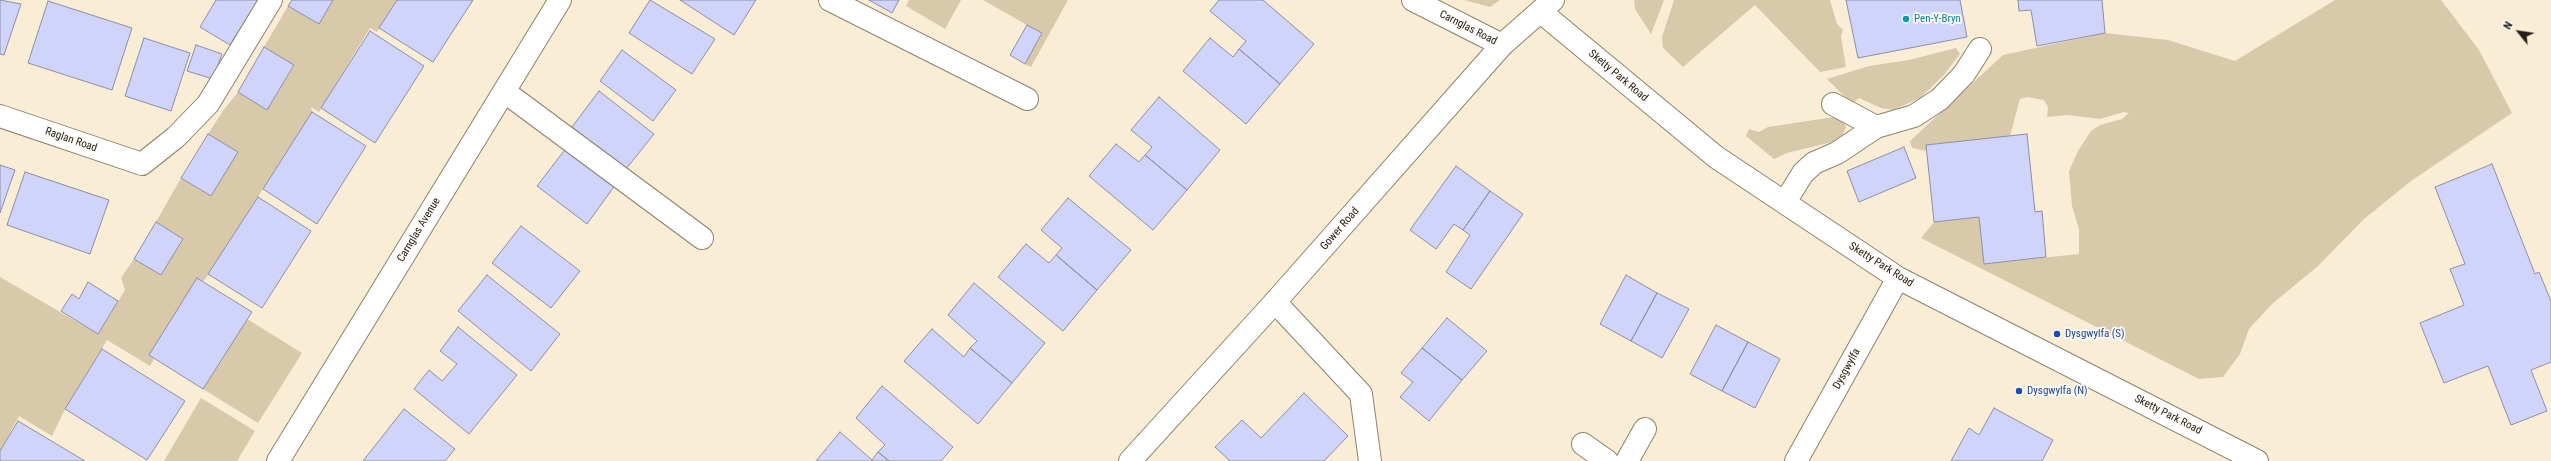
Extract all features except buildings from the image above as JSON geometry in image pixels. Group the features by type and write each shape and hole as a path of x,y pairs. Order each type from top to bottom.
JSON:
{"street":[{"name":"Raglan Road","path":"0,116 142,164 176,137 208,104 271,0"},
{"name":"Carnglas Avenue","path":"278,461 560,0"},
{"path":"830,0 1027,99"},
{"name":"Carnglas Road","path":"1413,0 1502,44"},
{"name":"Gower Road","path":"1130,461 1276,302 1502,44 1547,6"},
{"name":"Sketty Park Road","path":"1547,6 1716,157 1898,278 2257,461"},
{"path":"1785,202 1803,172 1814,163 1837,153 1876,127 1914,116 1940,99 1964,74 1980,49"},
{"path":"505,92 702,238"},
{"path":"1834,104 1876,127"},
{"name":"Dysgwylfa","path":"1796,461 1898,278"},
{"path":"1276,302 1361,394 1370,461"},
{"path":"1627,461 1646,429"},
{"path":"1583,444 1608,461"}],"shaded area":[{"path":"333,0 397,0 377,32 370,28 319,112 311,107 312,112 206,278 203,281 197,278 149,355 154,359 150,366 107,340 65,409 52,436 19,416 0,451 0,277 98,334 125,290 121,278 134,259 161,275 183,239 156,222 181,178 211,196 238,152 208,134 223,111 238,92 267,110 294,66 264,47 288,6 319,24"},
{"path":"909,0 961,0 945,29 906,6"},
{"path":"983,0 1068,0 1031,67 1025,64 1041,33"},
{"path":"1464,0 1500,0 1490,7"},
{"path":"1634,0 1664,0 1651,34 1635,9"},
{"path":"1674,0 1830,0 1837,24 1843,30 1841,37 1846,67 1820,72 1755,5 1683,67 1663,48 1662,37"},
{"path":"2335,0 2441,0 2479,50 2512,113 2411,181 2364,219 2318,266 2272,304 2249,329 2240,354 2223,377 2199,379 1921,238 1934,222 1979,217 1984,264 2079,254 2079,229 2072,206 2069,171 2078,151 2091,131 2100,125 2122,119 2129,113 2124,112 2100,119 2067,115 2047,117 2048,107 2044,100 2027,97 2020,99 2010,136 1927,151 1912,148 1910,141 2003,55 2105,33 2168,40 2235,61"},
{"path":"1956,48 1960,54 1944,75 1920,98 1893,110 1881,108 1859,98 1852,104 1827,79 1869,66 1909,60"},
{"path":"1834,117 1844,122 1846,127 1840,140 1787,153 1774,159 1746,136 1749,129 1759,132 1768,127"},
{"path":"247,319 302,353 258,423 203,389"},
{"path":"201,398 255,431 237,461 164,461"}],"place":[{"name":"Pen-Y-Bryn","path":"1906,19"},
{"name":"Dysgwylfa (S)","path":"2057,334"},
{"name":"Dysgwylfa (N)","path":"2019,391"}]}
